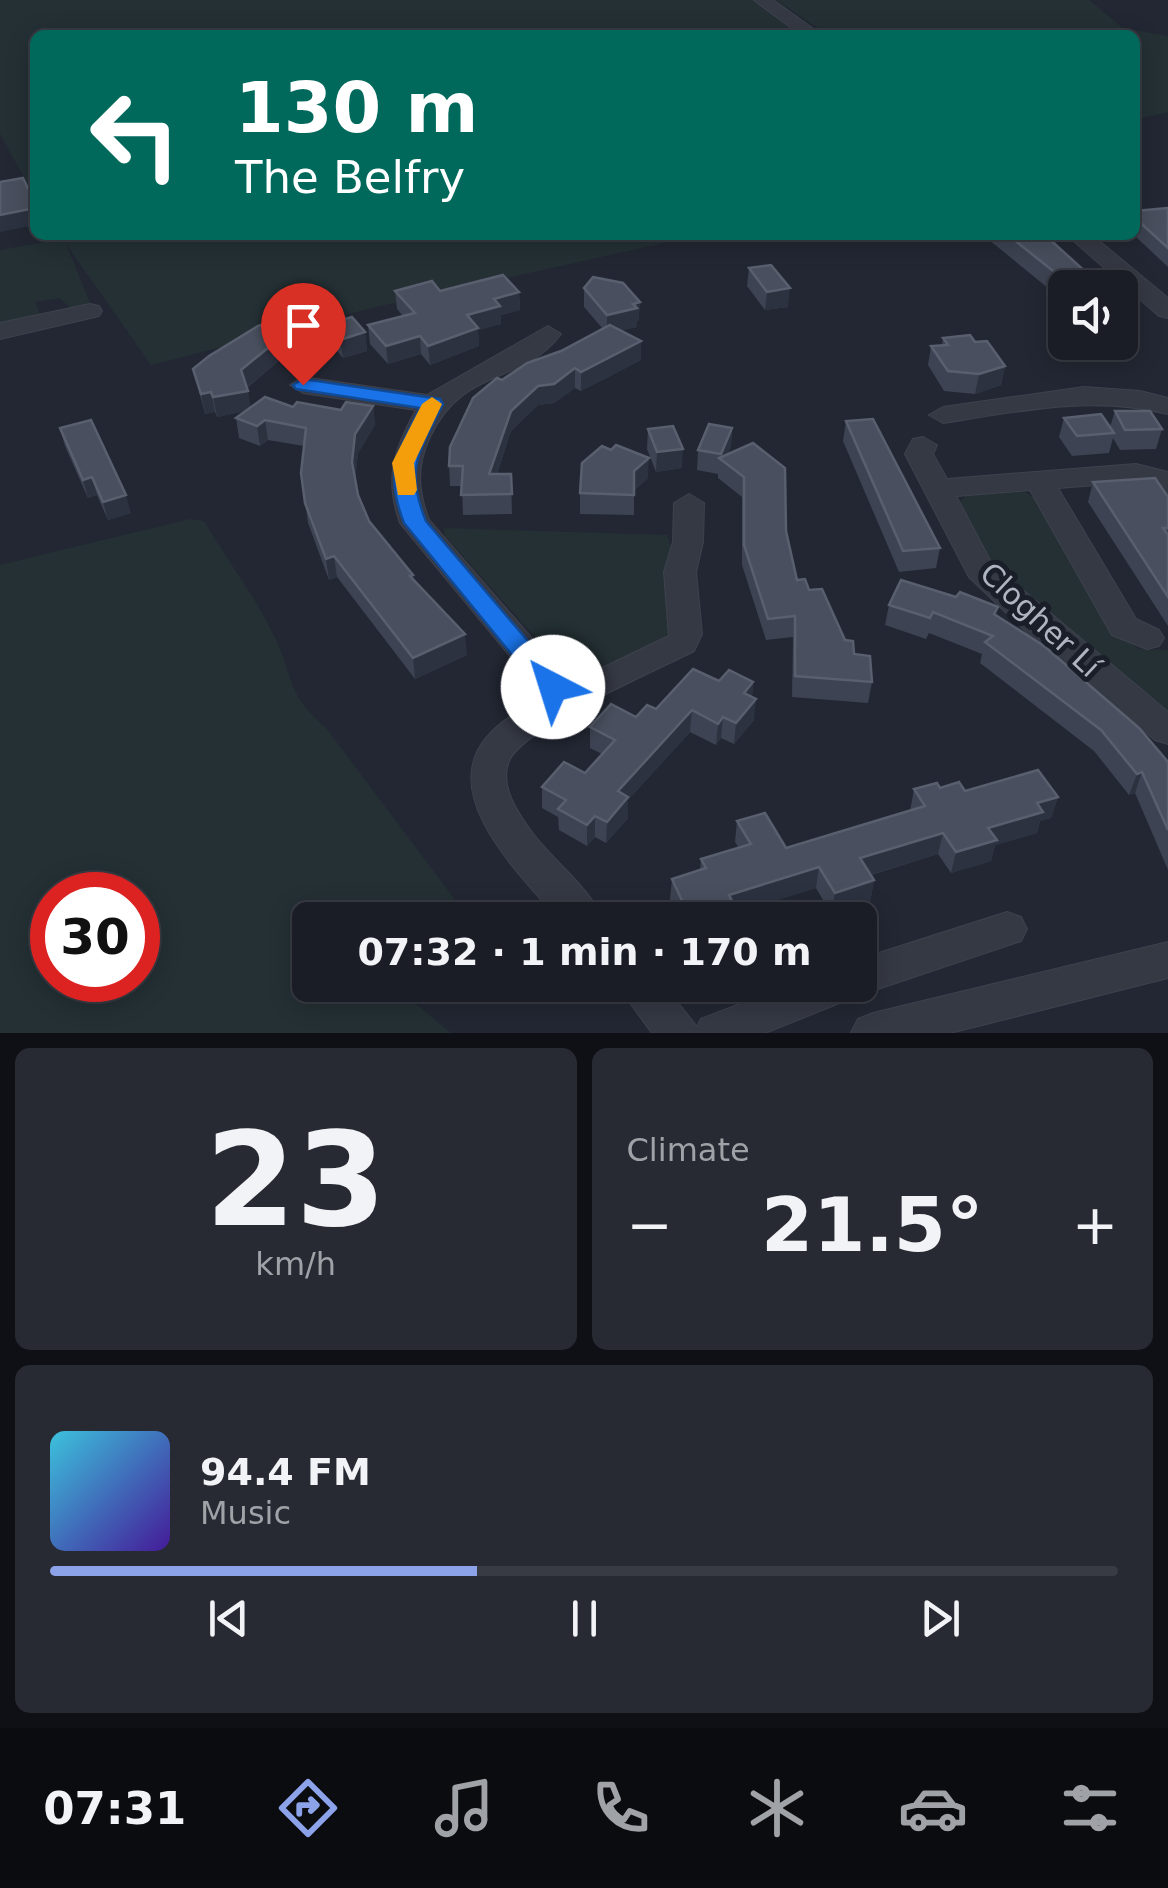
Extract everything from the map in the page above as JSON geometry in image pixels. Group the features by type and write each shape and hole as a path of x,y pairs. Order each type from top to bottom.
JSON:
{"street":[{"path":"762,0 806,30"},
{"path":"1084,240 1168,311"},
{"path":"0,330 46,312 90,311"},
{"path":"548,334 532,348 458,384 433,404 403,463 407,502 415,523 566,700"},
{"path":"303,385 433,404"},
{"path":"942,415 1064,394 1142,398 1168,406"},
{"name":"Clogher Lí","path":"923,444 918,454 980,570 1048,633 1168,731"},
{"path":"935,489 1136,473 1168,484"},
{"name":"Clogher Lí","path":"1039,482 1124,627 1147,638"},
{"path":"569,902 491,803 486,778 492,756 510,738 566,700 682,643 686,634 680,572 688,542 688,504"},
{"path":"877,971 1007,929"},
{"path":"873,1033 1168,960"},
{"path":"652,1002 678,1033"},
{"path":"716,1033 794,1002"}],"shaded area":[{"path":"0,0 755,0 798,30 30,30 30,188 0,134"},
{"path":"776,0 1089,0 1123,28 1134,30 821,30"},
{"path":"1140,31 1168,36 1168,112 1140,119"},
{"path":"56,240 678,240 376,307 151,365 66,244 91,305 72,309 59,298 35,302 42,319 0,326 0,250"},
{"path":"1020,489 1036,499 1118,634 1139,649 1168,650 1168,714 996,573 958,504 967,494"},
{"path":"190,519 204,521 269,626 299,697 457,902 292,902 292,1002 414,1002 451,1033 0,1033 0,565"},
{"path":"444,528 667,535 674,555 678,635 582,682 574,681 445,536"}],"building":[{"path":"23,178 30,193 30,209 0,215 0,182"},
{"path":"1168,208 1168,248 1140,223 1140,211"},
{"path":"1014,240 1050,240 1084,270 1052,270"},
{"path":"771,265 790,288 767,292 749,268"},
{"path":"503,275 519,292 494,299 500,306 467,315 478,328 428,346 420,336 386,346 368,325 415,313 395,291 432,281 440,291"},
{"path":"593,277 623,283 640,302 633,304 637,308 607,315 584,288"},
{"path":"311,311 302,319 315,335 291,342 285,334 241,370 248,391 213,397 211,392 201,394 193,369 209,356 258,326"},
{"path":"352,317 365,332 340,340 328,324"},
{"path":"610,325 641,341 581,372 575,368 554,384 538,386 511,411 489,474 511,474 512,494 461,495 463,466 449,466 450,447 473,398 497,378 502,380 527,363 561,351"},
{"path":"970,335 975,342 987,341 1005,366 979,374 948,371 931,346 948,345 943,338"},
{"path":"265,397 293,407 297,402 341,410 346,402 373,406 355,434 352,462 358,495 369,521 413,575 410,576 465,634 413,658 334,556 326,559 305,503 301,473 306,428 265,420 257,426 236,418"},
{"path":"1115,411 1150,411 1162,429 1125,430"},
{"path":"1101,414 1114,433 1077,436 1064,418"},
{"path":"873,419 940,548 903,551 846,421"},
{"path":"91,420 126,495 103,502 92,477 83,480 60,428"},
{"path":"709,424 732,428 721,454 698,450"},
{"path":"673,426 683,449 657,452 648,429"},
{"path":"753,443 785,468 786,531 797,580 805,579 809,590 822,589 845,640 853,641 854,654 870,656 872,682 795,676 795,616 768,619 744,545 744,477 719,458"},
{"path":"616,445 649,458 634,471 634,495 580,493 582,463 602,446 611,450"},
{"path":"1155,478 1168,497 1168,528 1163,528 1168,535 1168,597 1093,482"},
{"path":"901,580 956,597 960,592 998,607 994,614 1044,646 1139,728 1168,762 1168,830 1142,772 1137,774 1101,730 985,642 993,636 933,612 930,618 889,605"},
{"path":"693,669 719,681 729,670 753,682 744,693 756,699 736,723 723,717 718,724 692,710 618,791 628,797 607,822 595,816 587,825 558,809 566,800 542,787 564,762 585,773 615,740 590,727 611,704 636,717 647,705 656,709"},
{"path":"1038,770 1058,797 1037,803 1043,812 988,828 997,840 956,852 943,833 860,858 874,880 835,893 819,867 729,895 733,902 683,902 672,879 706,868 701,859 751,844 737,821 765,813 786,848 925,806 914,789 937,783 940,788 959,782 965,791"}],"slow traffic":[{"path":"406,490 403,463 432,404"}],"route":[{"path":"303,385 433,404 403,463 407,502 415,523 553,687"}]}
